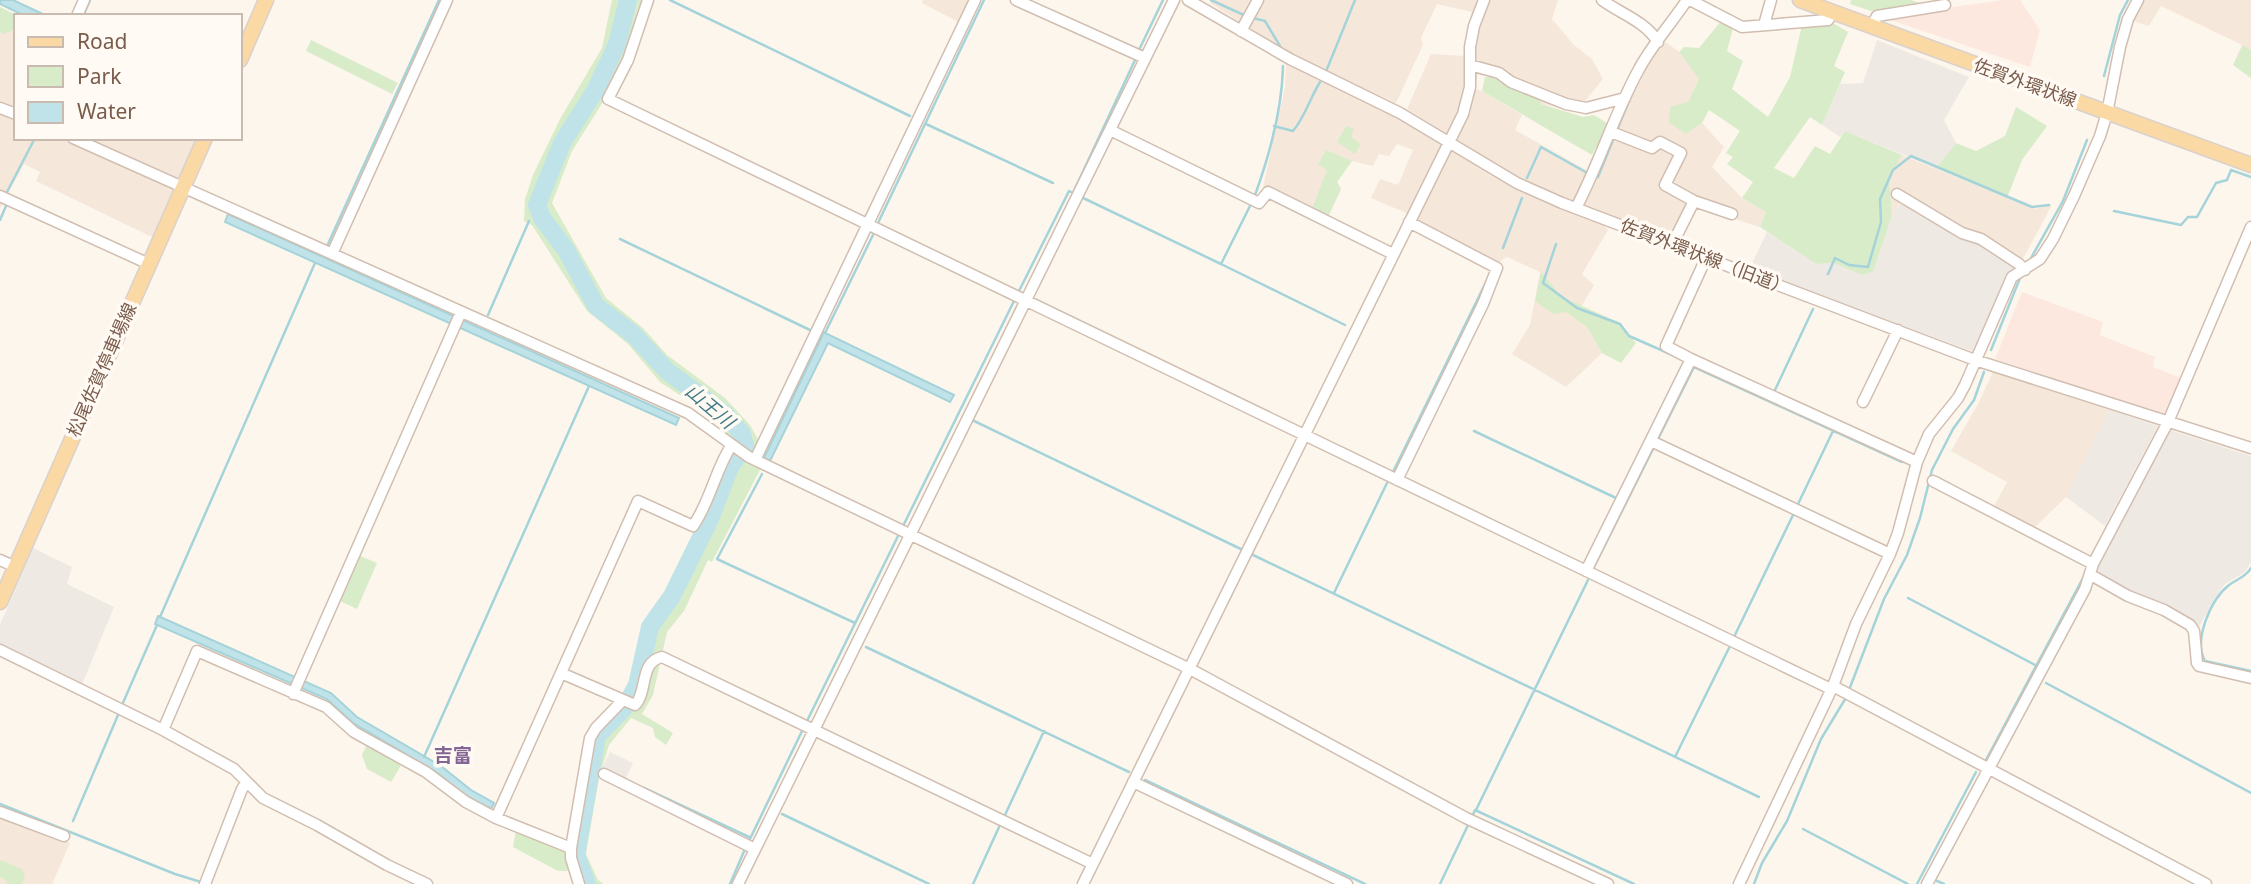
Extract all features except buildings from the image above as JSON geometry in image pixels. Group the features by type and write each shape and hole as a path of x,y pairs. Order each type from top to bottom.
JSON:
{"main road":[{"path":"242,55 266,0"},
{"name":"佐賀外環状線","path":"1800,0 2251,165"},
{"name":"松尾佐賀停車場線","path":"0,603 204,140"}],"street":[{"path":"332,254 447,0"},
{"path":"648,0 628,60 608,99 1304,436 1840,691 2206,884"},
{"path":"752,458 975,0"},
{"path":"1016,0 1145,58"},
{"path":"738,884 1174,0"},
{"name":"佐賀外環状線（旧道）","path":"1188,0 1206,3 1245,21 1327,78 1401,113 1517,183 1576,208 1975,360 2251,448"},
{"path":"1245,21 1258,0"},
{"path":"1083,884 1466,105 1471,87 1472,37 1484,0"},
{"path":"1602,0 1641,24 1658,42"},
{"path":"1576,208 1639,69 1688,0 1742,27 1828,20 1833,12"},
{"path":"1764,25 1771,0"},
{"path":"1739,884 1840,691 1856,624 1890,554 1917,462 1929,434 1958,398 2012,277 2040,259 2059,228 2100,136 2120,47 2128,19 2138,0"},
{"path":"1872,26 1877,16 1938,4"},
{"path":"1470,65 1499,73 1511,82 1566,104 1586,108 1626,98"},
{"path":"1111,130 1259,203 1268,192 1393,254"},
{"path":"1611,132 1652,148 1660,142 1681,153 1665,185 1694,201 1732,214"},
{"path":"77,140 688,413 731,446 752,458 1189,669 1470,820 1608,884"},
{"path":"1897,194 1962,233 1981,239 2026,266"},
{"path":"1,200 149,264"},
{"path":"1672,245 1694,201"},
{"path":"1396,480 1483,304 1497,268 1409,222"},
{"path":"1927,884 2168,422 2251,228"},
{"path":"1706,258 1666,346 1917,462"},
{"path":"294,691 461,312"},
{"path":"1863,402 1898,330"},
{"path":"1586,571 1691,359"},
{"path":"1651,441 1890,554"},
{"path":"496,818 638,500 693,526 722,460 731,446"},
{"path":"1934,481 2092,569 2128,596 2164,610 2190,625 2199,666 2251,678"},
{"path":"0,560 16,566"},
{"path":"0,650 163,730 234,769 263,798 387,865 428,884"},
{"path":"163,730 197,651 326,707 354,732 426,772 466,802 496,818 571,848"},
{"path":"561,673 635,705 639,701 648,667 656,658 662,657 1093,864"},
{"path":"579,884 571,858 571,848 590,738 623,700"},
{"path":"604,774 755,849"},
{"path":"206,881 247,782"},
{"path":"1133,782 1347,884"},
{"path":"0,812 64,836"}],"shaded area":[{"path":"923,0 971,0 960,23 922,3"},
{"path":"1211,0 1558,0 1552,19 1574,45 1592,59 1603,79 1577,111 1541,104 1496,77 1478,73 1475,89 1522,115 1515,130 1590,172 1638,75 1660,45 1666,42 1679,52 1699,79 1688,102 1686,134 1702,123 1724,147 1712,167 1742,198 1766,212 1760,227 1697,207 1679,242 1557,195 1513,174 1407,109 1431,54 1464,56 1472,12 1437,4 1421,38 1423,45 1396,103 1294,56 1210,3"},
{"path":"2020,0 2040,30 2030,67 1881,17"},
{"path":"2143,0 2251,0 2251,78 2233,65 2242,45 2161,6 2149,26 2133,21"},
{"path":"14,30 14,140 198,140 154,238 36,181 40,172 24,164 0,208 0,32"},
{"path":"1877,40 1969,77 1944,120 1956,143 1936,168 1845,131 1840,137 1822,125 1840,84 1863,83"},
{"path":"1286,63 1398,116 1602,223 1608,230 1582,274 1594,285 1581,307 1587,327 1602,353 1566,387 1512,354 1530,325 1540,272 1507,257 1487,270 1410,229 1406,213 1371,198 1380,179 1398,185 1413,150 1397,144 1389,156 1379,154 1373,166 1352,161 1337,182 1341,189 1328,217 1263,187 1285,87"},
{"path":"1902,155 2034,209 2052,205 2024,257 2014,264 1902,200 1892,216 1889,178"},
{"path":"1903,200 2014,264 1974,352 1750,268 1767,232 1816,264 1834,263 1862,275 1873,272 1892,216"},
{"path":"2022,292 2103,322 2100,335 2155,357 2153,367 2181,378 2165,414 1995,359"},
{"path":"1993,372 2110,410 2066,497 2033,529 1993,508 2007,482 1951,451"},
{"path":"2110,410 2158,426 2105,526 2066,497"},
{"path":"2170,430 2251,456 2251,562 2245,572 2225,584 2199,627 2096,573 2095,567"},
{"path":"33,548 72,567 67,584 114,607 81,687 0,645 0,625"},
{"path":"610,752 633,763 624,782 601,770"},
{"path":"0,817 70,843 52,884 0,884"}],"green space":[{"path":"612,0 625,0 613,44 595,84 560,137 535,202 536,214 562,251 594,306 629,336 664,374 724,416 738,434 739,445 726,436 726,432 714,418 660,382 628,344 587,311 532,225 524,221 525,199 533,175 560,119 602,48"},
{"path":"633,0 642,0 627,56 603,102 572,151 552,203 606,298 643,328 667,355 725,398 750,425 759,441 754,452 749,449 746,431 723,406 671,369 639,334 600,305 570,249 545,214 543,202 565,146 601,91 620,53"},
{"path":"1851,0 1911,0 1926,5 1871,11 1850,4"},
{"path":"0,7 14,14 14,30 4,34 0,32"},
{"path":"1721,21 1733,28 1727,51 1743,61 1732,89 1768,117 1790,77 1802,25 1833,23 1848,32 1834,66 1845,72 1822,125 1810,117 1774,168 1794,178 1815,146 1830,154 1845,131 1902,155 1889,178 1892,216 1873,272 1862,275 1834,263 1816,264 1760,227 1766,212 1742,198 1753,182 1727,164 1733,157 1726,153 1740,131 1709,110 1702,123 1686,134 1669,123 1670,107 1688,102 1699,79 1679,52 1684,47 1699,48"},
{"path":"311,40 398,83 392,94 306,51"},
{"path":"2243,45 2251,50 2251,78 2233,65"},
{"path":"1485,77 1496,77 1539,97 1541,104 1583,117 1594,115 1610,125 1602,146 1596,147 1592,155 1482,91"},
{"path":"2016,107 2047,126 2022,160 2007,198 1936,168 1956,143 1976,151 2005,136"},
{"path":"1346,126 1354,129 1351,137 1361,144 1355,154 1337,142"},
{"path":"1326,150 1352,161 1337,182 1341,189 1328,217 1312,209 1327,170 1318,164"},
{"path":"1541,272 1562,297 1618,322 1636,343 1621,363 1602,353 1587,327 1566,312 1553,314 1535,301"},
{"path":"743,458 761,468 712,562 708,560 684,611 667,632 653,695 642,714 673,733 666,745 655,737 653,728 631,718 609,745 599,778 586,854 598,880 604,884 592,884 580,855 600,738 636,698 654,627 675,598 715,518 734,469"},
{"path":"358,555 377,563 357,609 338,600"},
{"path":"366,746 402,764 391,782 367,769 362,755"},
{"path":"516,831 565,851 569,871 558,871 513,847"},
{"path":"0,860 22,869 25,878 21,884 6,884 7,881 0,877"}],"water":[{"path":"0,0 13,0 43,14 21,14 0,4"},
{"path":"228,214 679,418 676,425 225,222"},
{"path":"824,332 954,395 950,402 828,343 770,461 764,458"},
{"path":"158,616 331,693 357,717 441,766 471,790 494,803 491,809 466,796 436,772 353,723 327,699 155,624"}],"waterway":[{"path":"84,14 90,0"},
{"path":"328,244 439,0"},
{"name":"山王川","path":"587,884 576,855 597,736 625,707 637,685 650,627 672,596 710,519 730,467 745,446 742,434 725,414 667,371 634,335 596,306 566,250 542,218 537,205 562,143 595,91 617,44 628,0"},
{"path":"670,0 910,116"},
{"path":"878,223 984,0"},
{"path":"1139,50 1163,0"},
{"path":"1211,0 1246,16"},
{"path":"1327,69 1355,0"},
{"path":"2104,76 2120,15 2128,0"},
{"path":"1253,18 1265,21 1280,46"},
{"path":"1073,193 1135,60"},
{"path":"1254,198 1274,133 1283,66"},
{"path":"1274,126 1293,131 1320,82"},
{"path":"1617,130 1634,89"},
{"path":"926,124 1053,183"},
{"path":"7,192 34,140"},
{"path":"1598,177 1613,140"},
{"path":"2030,260 2063,201 2087,140"},
{"path":"1527,178 1541,147 1589,174"},
{"path":"1828,274 1835,258 1849,265 1868,267 1881,222 1880,199 1893,170 1911,156 2032,207 2049,205"},
{"path":"2114,211 2181,225 2188,217 2197,217 2216,183 2227,180 2231,170 2251,177"},
{"path":"1018,293 1069,191 1073,193"},
{"path":"1079,196 1221,264 1251,204"},
{"path":"1503,248 1522,198"},
{"path":"0,220 6,206"},
{"path":"488,315 529,221"},
{"path":"825,333 873,235"},
{"path":"620,239 810,330"},
{"path":"1556,244 1543,283 1577,308 1620,324 1629,336 1677,357"},
{"path":"160,617 315,263"},
{"path":"1221,264 1345,325"},
{"path":"1393,472 1488,278"},
{"path":"1991,350 2020,278"},
{"path":"903,526 1015,299"},
{"path":"1775,390 1813,309"},
{"path":"1658,439 1694,367 1902,462"},
{"path":"1849,690 1884,599 1907,555 1932,470 1953,429 1974,400 1984,372"},
{"path":"424,757 589,386"},
{"path":"970,419 1245,551"},
{"path":"1474,431 1616,498"},
{"path":"1798,504 1833,431"},
{"path":"1593,569 1653,449"},
{"path":"762,474 717,559 855,623"},
{"path":"1334,593 1387,483"},
{"path":"1734,637 1793,515"},
{"path":"806,723 900,532"},
{"path":"1251,554 1759,797"},
{"path":"2251,568 2222,591 2210,610 2201,642 2205,661 2251,671"},
{"path":"1986,760 2083,578"},
{"path":"1476,810 1588,580"},
{"path":"1908,598 2037,666"},
{"path":"122,705 157,625"},
{"path":"866,647 1129,772"},
{"path":"1675,757 1729,648"},
{"path":"2046,683 2251,793"},
{"path":"1754,884 1762,863 1787,821 1821,739 1847,696"},
{"path":"73,821 118,715"},
{"path":"748,843 803,729"},
{"path":"1005,815 1044,731"},
{"path":"1917,884 1976,772"},
{"path":"1145,780 1365,884"},
{"path":"644,788 749,837"},
{"path":"0,804 201,882"},
{"path":"1472,817 1475,810 1634,884"},
{"path":"782,814 929,884"},
{"path":"1440,884 1469,823"},
{"path":"973,884 1000,825"},
{"path":"1803,829 1908,884"},
{"path":"730,884 745,849"},
{"path":"1937,881 1944,884"}],"district":[{"name":"吉富","path":"453,755"}]}
